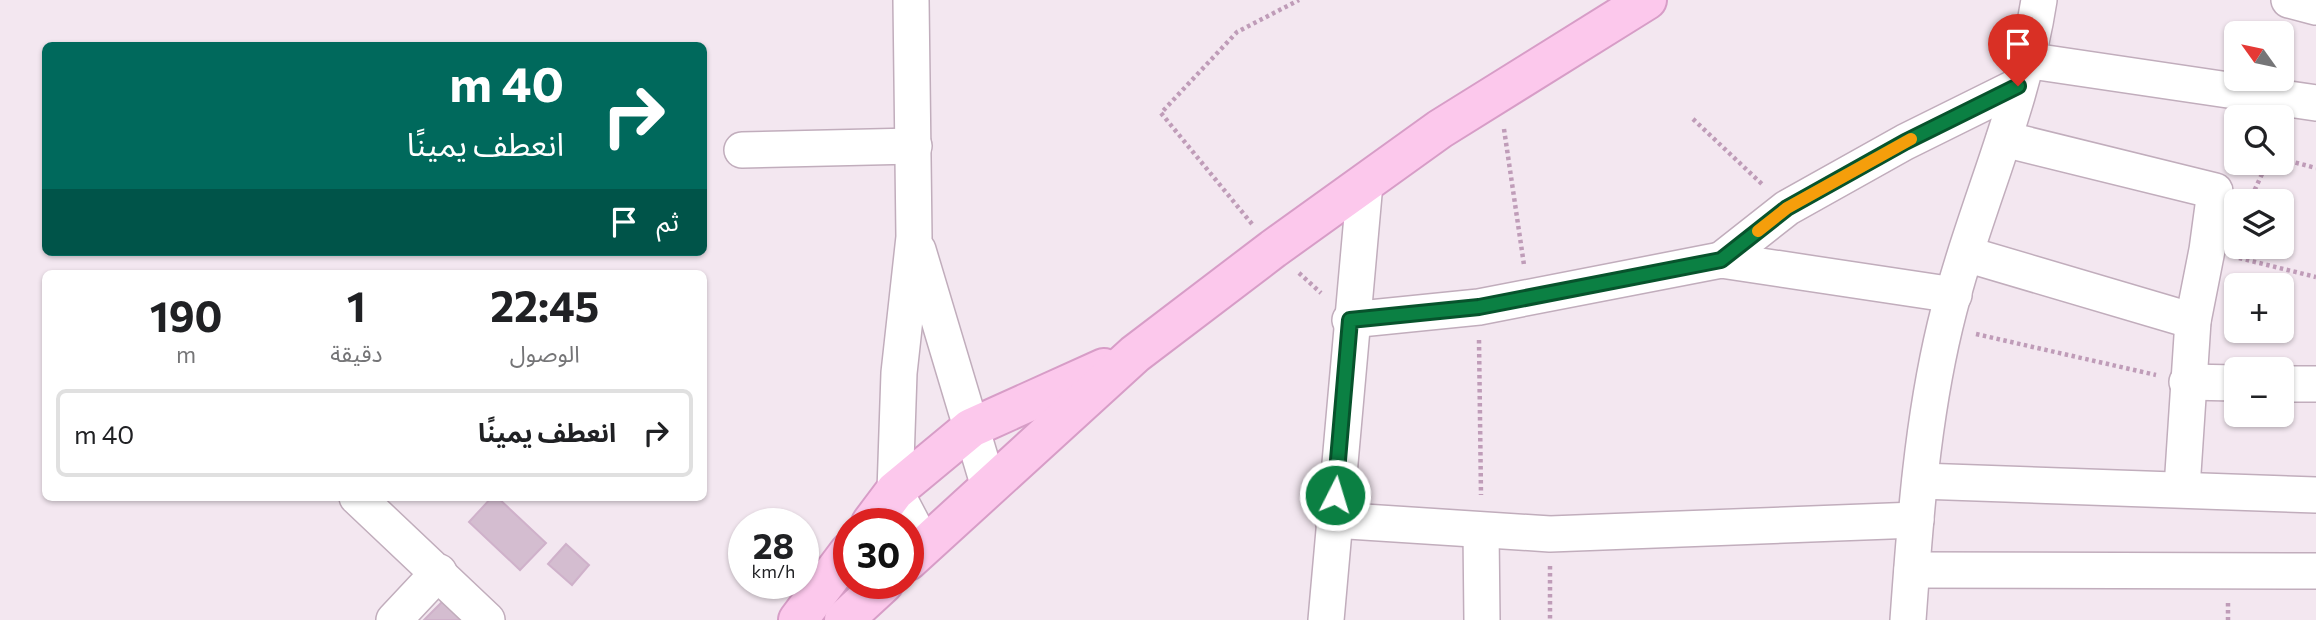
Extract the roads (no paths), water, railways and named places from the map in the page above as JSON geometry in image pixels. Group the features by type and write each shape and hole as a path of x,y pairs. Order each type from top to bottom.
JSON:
{"street":[{"path":"901,508 895,491 899,373 914,237 911,0"},
{"path":"924,546 1135,355 1273,249 1440,129 1647,0"},
{"path":"1908,620 1931,389 1949,311 2004,139 2039,0"},
{"path":"2289,0 2316,7"},
{"path":"1721,260 1787,208 2021,73 2316,103"},
{"path":"2004,139 2215,191 2193,321 2182,488"},
{"path":"742,150 914,146"},
{"path":"1326,620 1350,320 1365,183"},
{"path":"914,237 989,487"},
{"path":"1966,254 2193,321"},
{"path":"1350,320 1479,307 1721,260 1949,311"},
{"path":"882,508 895,491 971,428 1135,355"},
{"path":"2187,382 2224,383"},
{"path":"2294,384 2316,384"},
{"path":"1920,481 2182,488 2316,495"},
{"path":"362,501 487,620"},
{"path":"1333,520 1550,534 1916,520"},
{"path":"1481,531 1482,620"},
{"path":"1912,569 2316,571"},
{"path":"394,620 439,572"},
{"path":"797,620 833,573"},
{"path":"844,620 867,599"}]}
